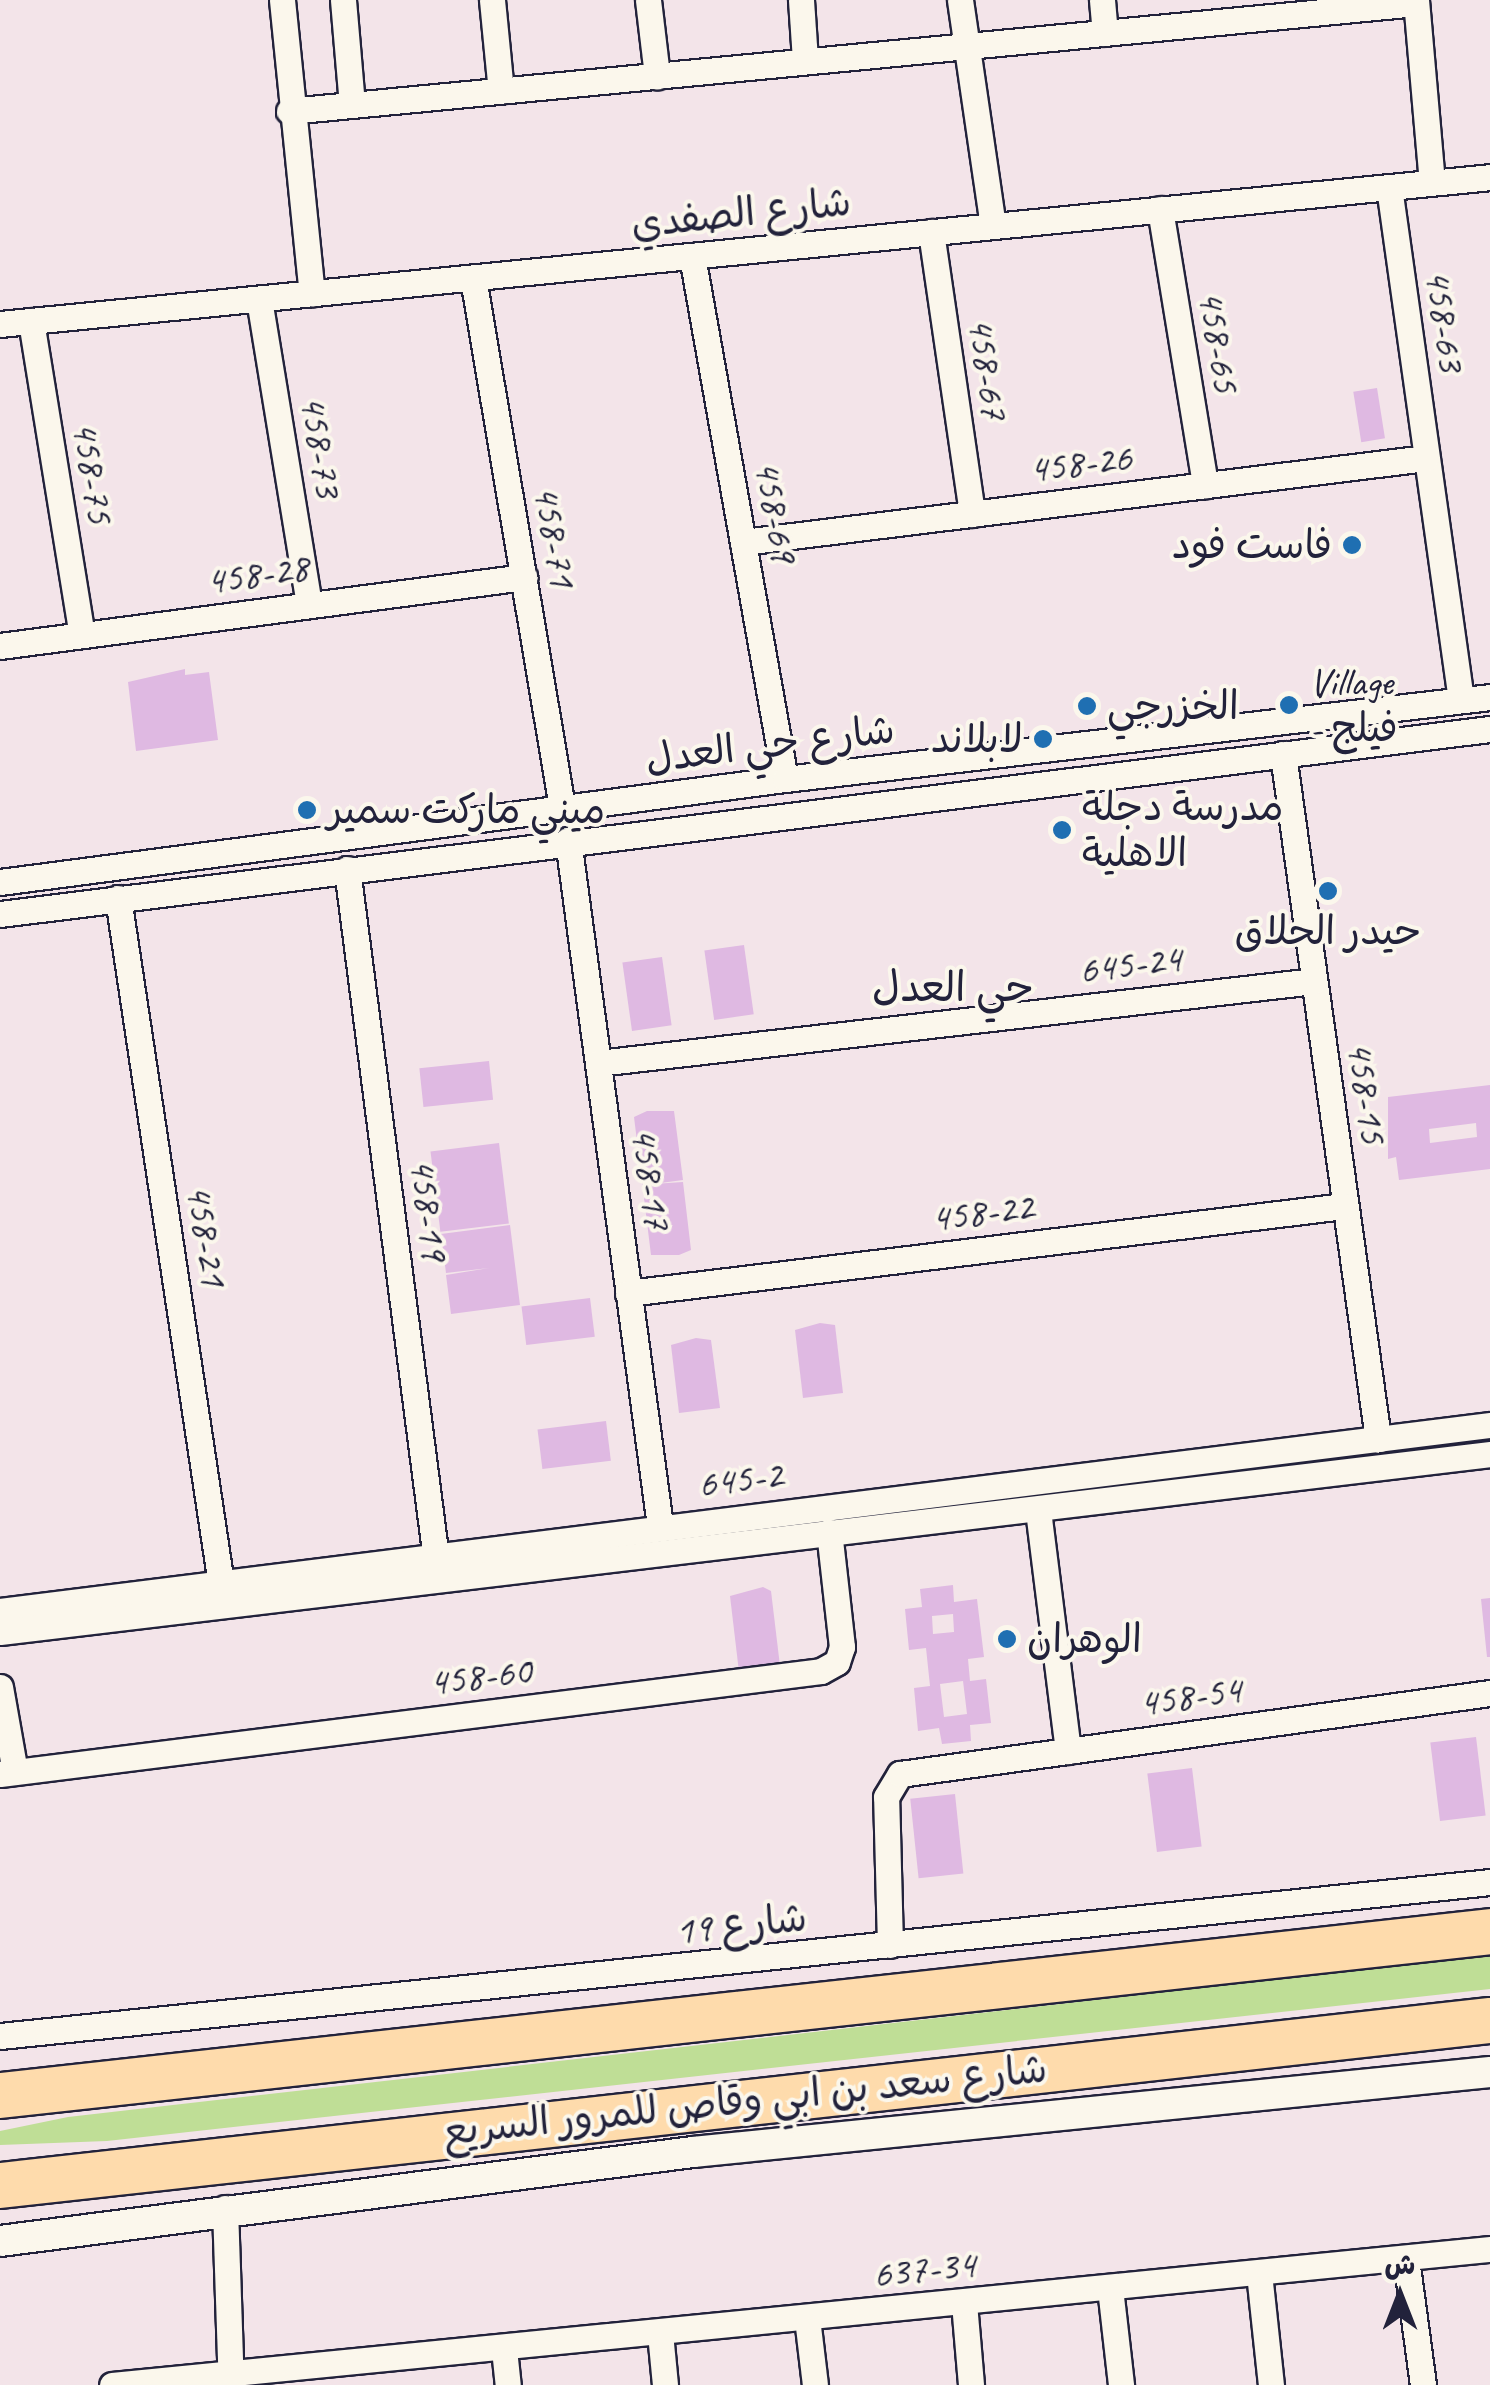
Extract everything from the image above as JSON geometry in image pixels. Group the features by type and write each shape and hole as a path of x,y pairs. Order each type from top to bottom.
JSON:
{"highway":[{"path":"0,2092 1490,1931"},
{"name":"شارع سعد بن ابي وقاص للمرور السريع","path":"0,2184 1490,2020"}],"street":[{"path":"282,0 289,111 312,292"},
{"path":"343,0 352,105"},
{"path":"492,0 501,91"},
{"path":"648,0 657,76"},
{"path":"801,0 806,61"},
{"path":"960,0 993,226"},
{"path":"1102,0 1105,33"},
{"path":"289,111 1105,33 1255,9 1416,1 1432,182"},
{"name":"شارع الصفدي","path":"0,324 1490,177"},
{"name":"458-63","path":"1389,187 1461,700"},
{"name":"458-65","path":"1160,210 1205,485"},
{"name":"458-67","path":"931,232 972,514"},
{"name":"458-69","path":"692,256 785,778"},
{"name":"458-71","path":"473,278 562,806"},
{"name":"458-73","path":"260,298 309,605"},
{"name":"458-75","path":"31,320 82,635"},
{"name":"458-26","path":"743,542 1426,458"},
{"name":"458-28","path":"0,646 524,577"},
{"name":"شارع حي العدل","path":"0,882 785,778 1490,696"},
{"name":"شارع حي العدل","path":"0,914 568,840 1490,729"},
{"path":"1140,738 1146,770"},
{"name":"458-15","path":"1283,754 1378,1439"},
{"name":"458-17","path":"568,840 660,1526"},
{"name":"458-19","path":"347,868 436,1559"},
{"name":"458-21","path":"118,898 221,1584"},
{"name":"645-24","path":"598,1063 1314,981"},
{"name":"458-22","path":"628,1293 1344,1206"},
{"name":"645-2","path":"0,1611 221,1584 302,1587 436,1559 660,1526 1490,1426"},
{"name":"645-2","path":"0,1632 302,1587 1038,1510 1490,1454"},
{"path":"1038,1510 1068,1751"},
{"name":"458-60","path":"8,1773 821,1670 837,1662 842,1647 829,1532"},
{"path":"0,1687 8,1773"},
{"name":"458-54","path":"890,1945 886,1796 900,1774 1490,1693"},
{"name":"شارع 19","path":"0,2036 1490,1882"},
{"path":"0,2241 225,2208 694,2152 1490,2072"},
{"path":"225,2208 230,2380"},
{"name":"637-34","path":"112,2385 230,2380 365,2362 1490,2249"},
{"path":"1406,2258 1423,2385"},
{"path":"1259,2273 1271,2385"},
{"path":"1110,2288 1121,2385"},
{"path":"964,2303 971,2385"},
{"path":"807,2318 815,2385"},
{"path":"660,2333 665,2385"},
{"path":"504,2349 508,2385"}],"green space":[{"path":"1490,1955 1490,1989 107,2141 0,2145 0,2131 68,2117"}],"building":[{"path":"1377,388 1385,438 1361,442 1353,392"},
{"path":"185,669 185,675 209,672 218,740 136,751 128,682"},
{"path":"744,945 754,1014 714,1020 704,951"},
{"path":"662,957 672,1025 632,1031 622,963"},
{"path":"489,1061 493,1100 423,1107 419,1068"},
{"path":"1490,1085 1490,1169 1399,1180 1396,1157 1388,1159 1388,1097","holes":["1476,1123 1477,1137 1430,1143 1429,1129"]},
{"path":"647,1111 674,1111 683,1180 653,1184 683,1182 691,1250 679,1255 651,1255 634,1117"},
{"path":"499,1143 509,1223 440,1232 431,1151"},
{"path":"510,1225 520,1305 451,1314 446,1275 489,1268 446,1273 441,1234"},
{"path":"590,1298 595,1337 526,1345 522,1306"},
{"path":"820,1323 835,1325 843,1393 803,1398 795,1330"},
{"path":"696,1338 711,1340 720,1408 679,1413 671,1345"},
{"path":"606,1421 611,1461 542,1469 538,1429"},
{"path":"953,1585 954,1602 977,1599 984,1657 968,1659 970,1681 986,1679 991,1723 970,1725 971,1741 942,1744 939,1728 918,1731 914,1688 930,1686 926,1648 909,1650 905,1609 922,1607 920,1589","holes":["953,1614 954,1632 933,1634 932,1616","963,1681 967,1714 944,1717 940,1684"]},
{"path":"763,1587 771,1591 780,1666 739,1672 730,1596"},
{"path":"1490,1598 1490,1657 1487,1657 1481,1599"},
{"path":"1476,1737 1486,1815 1440,1821 1430,1743"},
{"path":"1192,1768 1202,1846 1157,1852 1147,1773"},
{"path":"955,1794 963,1874 919,1878 910,1799"}],"place":[{"name":"فاست فود","path":"1352,545"},
{"name":"Village - فيلج","path":"1289,705"},
{"name":"الخزرجي","path":"1087,706"},
{"name":"لابلاند","path":"1043,739"},
{"name":"ميني ماركت سمير","path":"307,810"},
{"name":"مدرسة دجلة الاهلية","path":"1062,830"},
{"name":"حيدر الحلاق","path":"1328,891"},
{"name":"الوهران","path":"1007,1639"}],"district":[{"name":"حي العدل","path":"953,988"}]}
